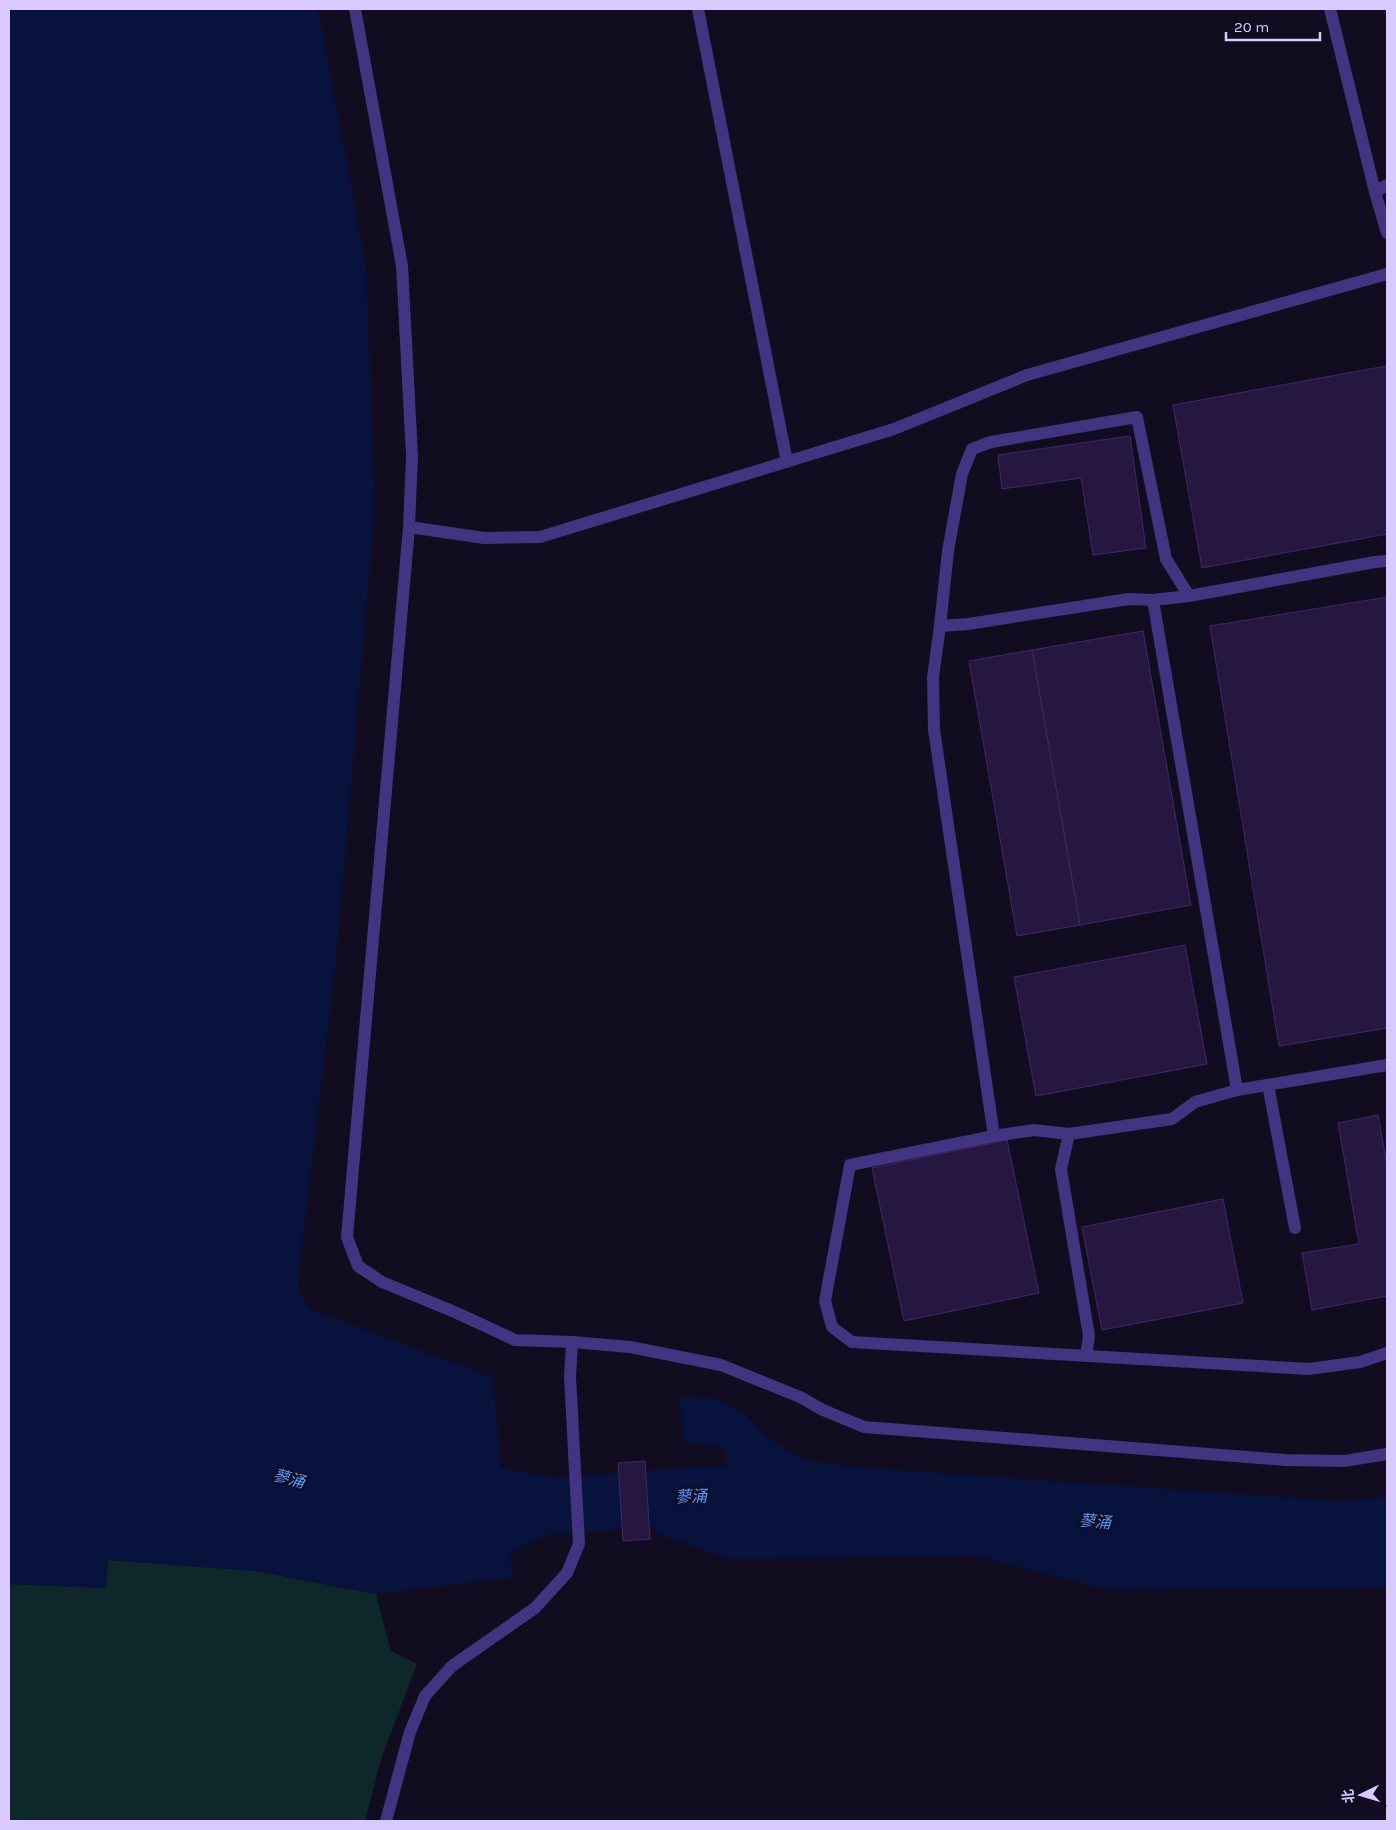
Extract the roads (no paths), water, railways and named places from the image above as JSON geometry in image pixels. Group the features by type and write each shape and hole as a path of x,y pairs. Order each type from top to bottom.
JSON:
{"street":[{"path":"355,9 402,266 412,456 409,527 347,1237 358,1266 382,1282 516,1340 572,1342 630,1348 721,1365 800,1397 823,1410 864,1427 1286,1460 1344,1461 1387,1454"},
{"path":"698,9 787,462"},
{"path":"1330,9 1387,234"},
{"path":"1375,192 1387,185"},
{"path":"409,527 484,538 540,537 894,429 1027,375 1387,274"},
{"path":"994,1136 934,730 933,677 948,551 962,474 972,450 992,442 1137,417 1166,559 1189,596"},
{"path":"940,626 968,624 1129,599 1152,600 1189,596 1387,561"},
{"path":"1152,600 1237,1090"},
{"path":"1387,1066 1237,1090 1195,1102 1172,1119 1069,1134 1034,1130 994,1136 850,1165 825,1301 832,1327 852,1342 1308,1369 1360,1362 1387,1353"},
{"path":"1268,1085 1295,1228"},
{"path":"1069,1134 1061,1169 1089,1336 1086,1356"},
{"path":"386,1821 410,1732 426,1696 452,1666 535,1608 567,1573 579,1544 570,1377 572,1342"}],"water":[{"path":"9,9 318,9 366,266 375,507 336,961 298,1292 312,1310 493,1377 501,1468 557,1478 561,1528 510,1553 513,1577 376,1594 256,1571 108,1560 106,1588 9,1584"},
{"path":"680,1397 719,1399 746,1415 774,1442 806,1460 852,1467 1340,1501 1387,1497 1387,1588 1110,1590 976,1556 729,1559 655,1533 652,1472 726,1467 724,1448 683,1441"}],"waterway":[{"name":"蓼涌","path":"481,1502 559,1506 695,1495 731,1496"}]}
